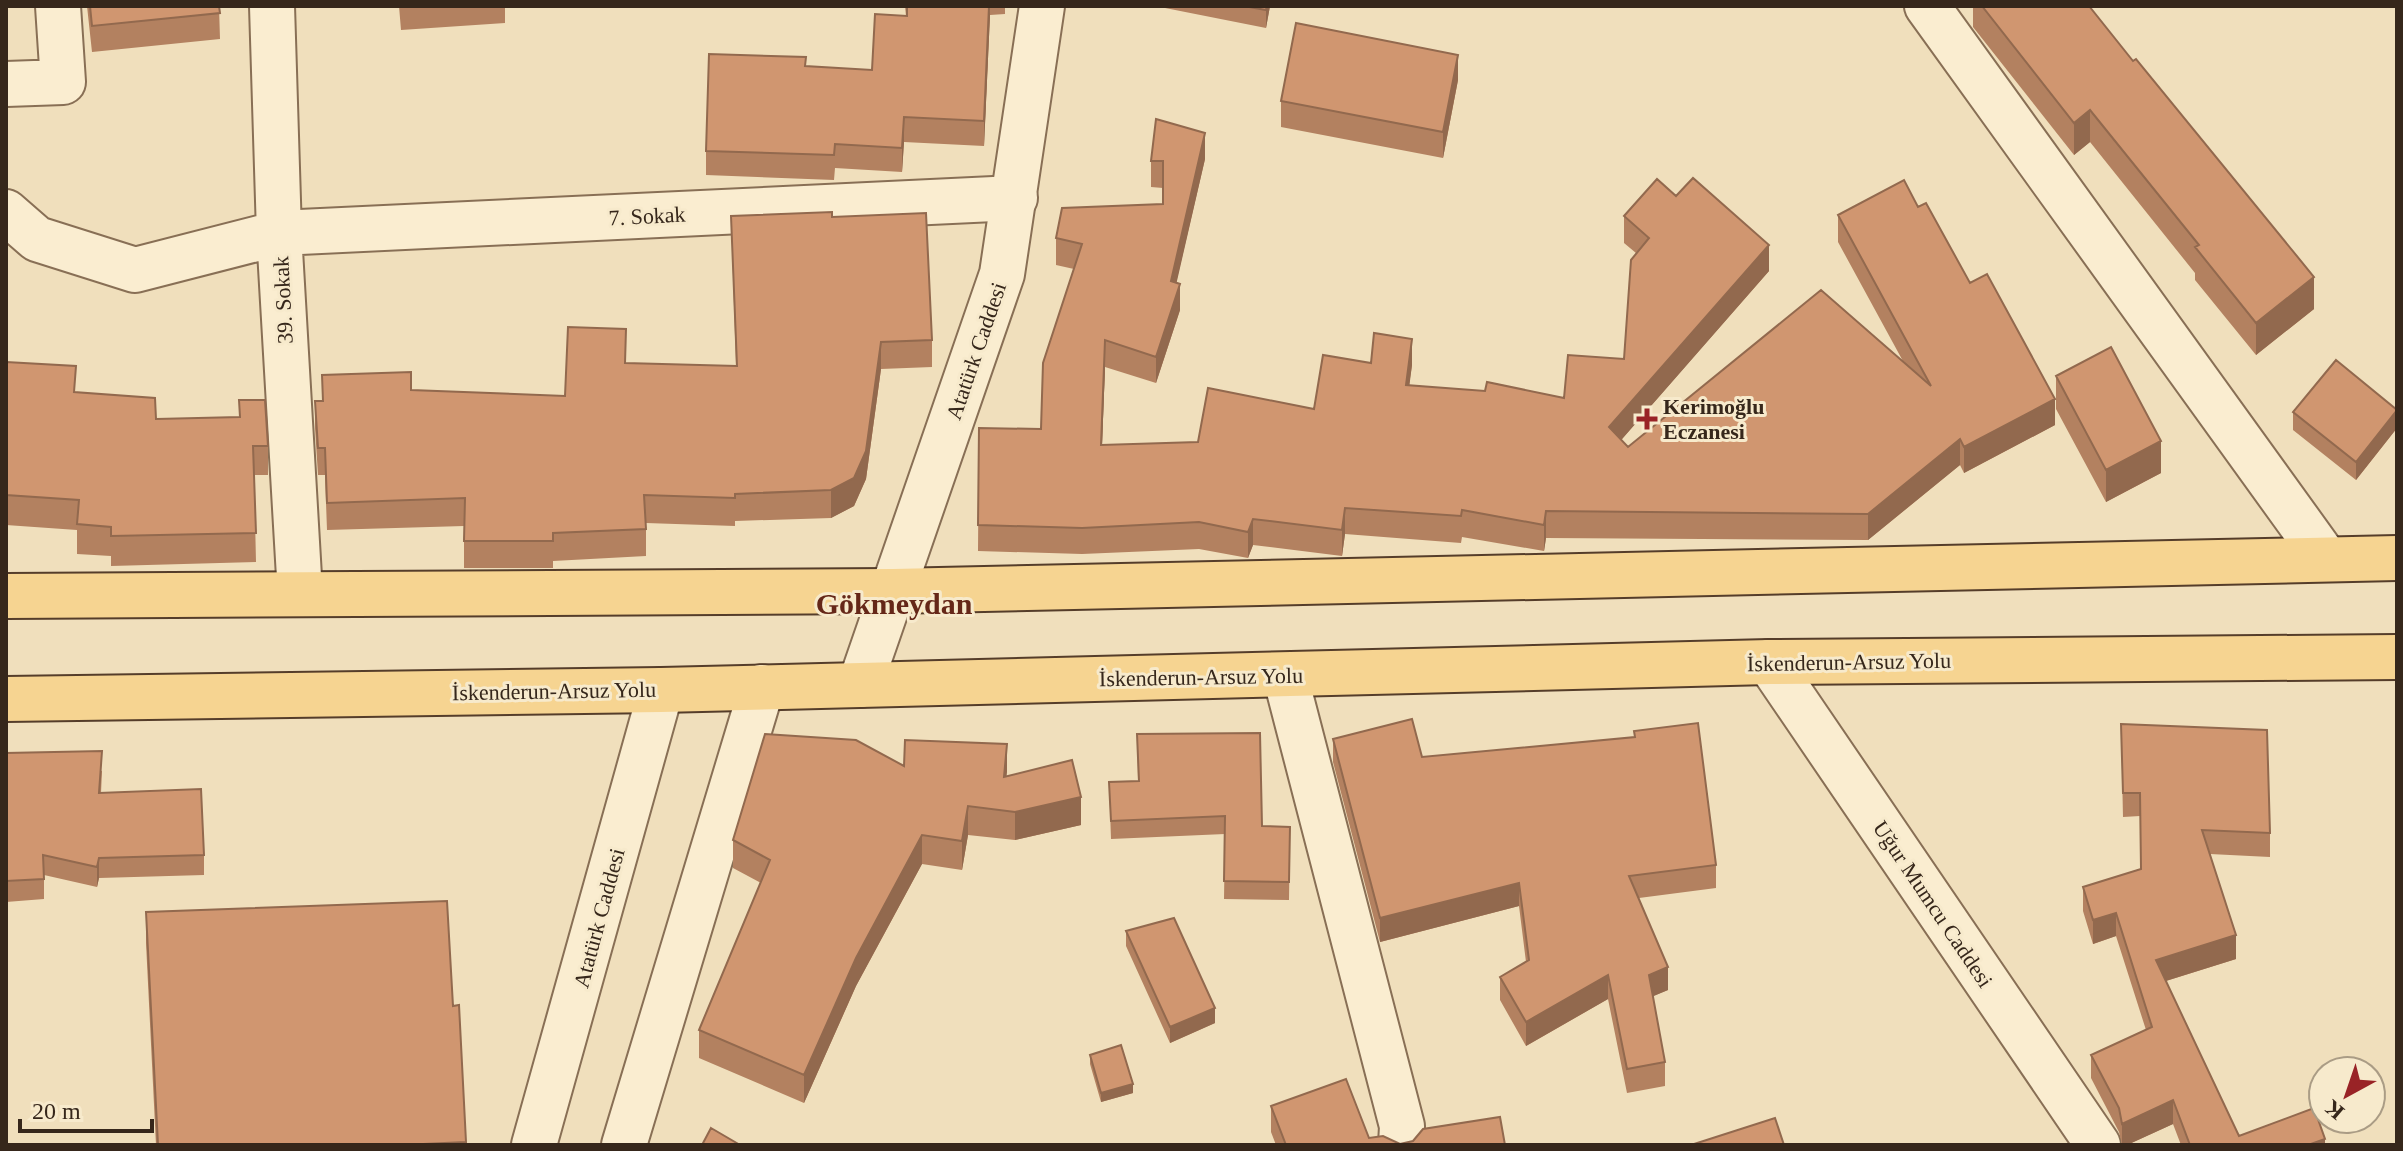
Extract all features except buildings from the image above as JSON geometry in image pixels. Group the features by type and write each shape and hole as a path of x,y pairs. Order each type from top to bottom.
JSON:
{"main road":[{"path":"6,596 893,591 2397,558"},
{"name":"İskenderun-Arsuz Yolu","path":"6,699 661,690 1769,662 2397,657"}],"street":[{"path":"6,84 63,82 58,6"},
{"name":"39. Sokak","path":"272,6 279,233 300,594"},
{"name":"Atatürk Caddesi","path":"860,685 1002,274 1042,6"},
{"path":"1927,6 2326,559"},
{"name":"7. Sokak","path":"6,212 37,239 135,270 279,233 1015,198"},
{"name":"Uğur Mumcu Caddesi","path":"1769,662 2098,1145"},
{"path":"1285,675 1402,1126 1401,1145"},
{"path":"624,1145 762,687"},
{"name":"Atatürk Caddesi","path":"534,1145 661,690"}],"place":[{"name":"Kerimoğlu Eczanesi","path":"1647,419"}],"district":[{"name":"Gökmeydan","path":"894,603"}]}
